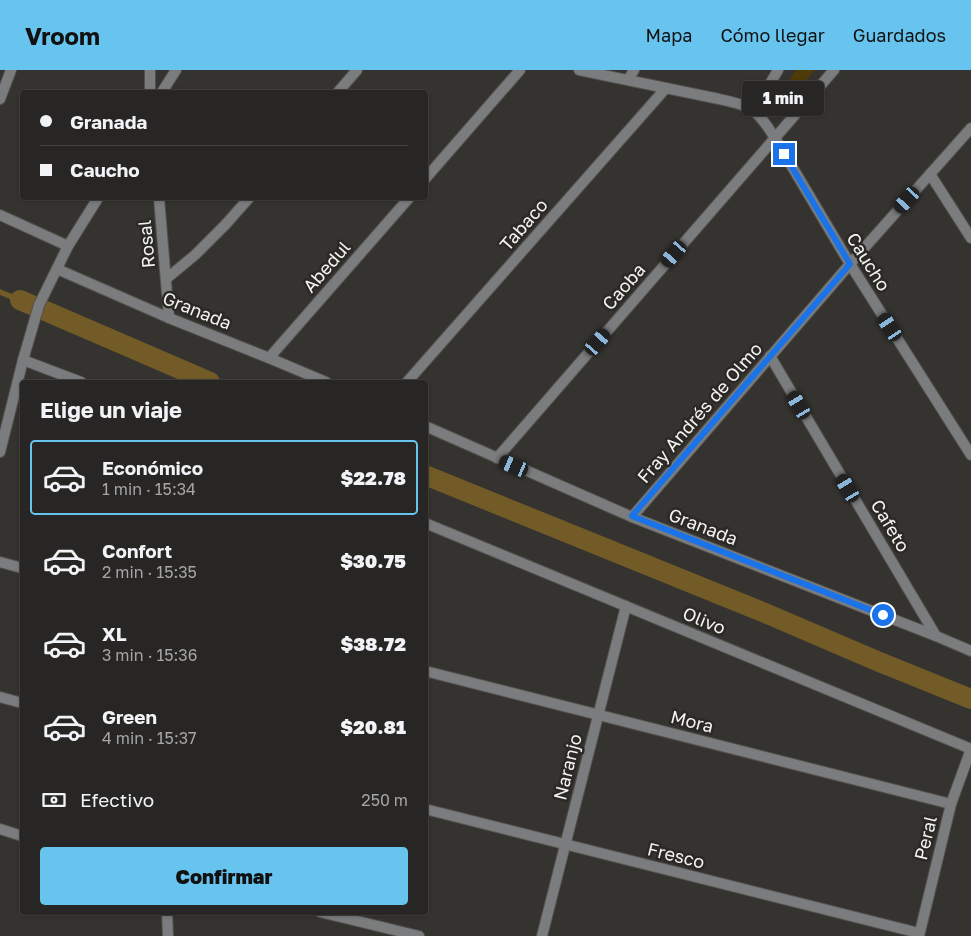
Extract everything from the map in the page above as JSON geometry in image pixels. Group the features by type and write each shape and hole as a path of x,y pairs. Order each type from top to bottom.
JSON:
{"street":[{"path":"0,99 11,70"},
{"path":"150,70 150,90"},
{"path":"163,90 176,70"},
{"path":"340,90 357,70"},
{"path":"428,176 520,70"},
{"path":"579,70 719,99 754,111 778,70"},
{"path":"628,80 634,70"},
{"name":"Caoba","path":"497,458 834,70"},
{"name":"Tabaco","path":"409,380 666,88"},
{"name":"Caucho","path":"754,111 763,120 775,138 850,264 971,454"},
{"name":"Fray Andrés de Olmo","path":"632,516 850,264 971,128"},
{"path":"930,174 971,238"},
{"path":"0,452 39,305 68,246 97,200"},
{"name":"Rosal","path":"159,200 170,318"},
{"path":"166,278 201,249 246,200"},
{"name":"Abedul","path":"270,358 407,200"},
{"path":"0,215 68,246"},
{"name":"Granada","path":"57,269 321,380"},
{"name":"Cafeto","path":"770,356 936,636"},
{"path":"24,360 76,380"},
{"name":"Granada","path":"428,427 632,516 936,636 971,652"},
{"name":"Olivo","path":"428,524 971,749"},
{"path":"0,562 20,567"},
{"name":"Naranjo","path":"542,936 626,606"},
{"name":"Mora","path":"428,672 951,804"},
{"path":"0,697 20,702"},
{"name":"Peral","path":"919,935 951,804 971,749"},
{"name":"Fresco","path":"428,811 919,935"},
{"path":"0,830 20,835"},
{"path":"168,915 168,936"},
{"path":"332,915 419,936"}],"shaded area":[{"path":"796,70 815,70 793,95 783,91"}],"waterway":[{"path":"0,292 20,300"},
{"path":"20,300 205,380"},
{"path":"428,476 971,699"}],"route":[{"path":"784,154 850,264 632,516 883,615"}]}
